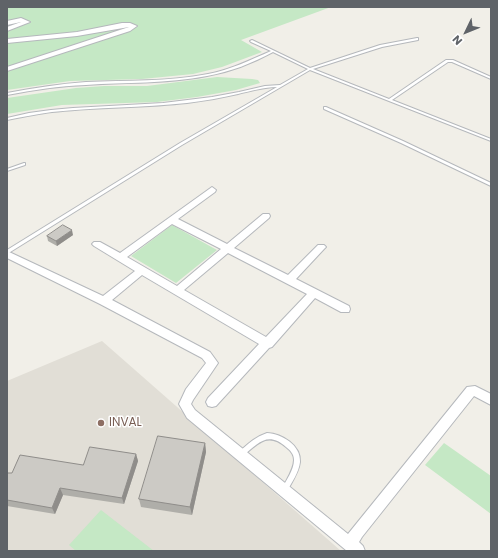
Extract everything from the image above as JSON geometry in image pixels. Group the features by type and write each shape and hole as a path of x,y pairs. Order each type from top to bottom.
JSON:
{"street":[{"path":"7,23 20,20 27,22 7,29"},
{"path":"7,41 84,34 127,24 134,26 128,30 7,69"},
{"path":"120,258 212,190"},
{"path":"177,291 266,216"},
{"path":"172,220 345,309"},
{"path":"97,244 268,344"},
{"path":"288,280 321,247"},
{"path":"7,253 104,301 206,355 212,363 207,373 189,392 185,404 191,414 354,548 357,532 471,391 475,391 491,400"},
{"path":"104,301 142,270"},
{"path":"212,402 268,344 314,293"}],"lane":[{"path":"7,253 181,144 310,69 338,58 380,46 417,39"},
{"path":"252,41 272,52 310,69 491,140"},
{"path":"7,94 41,88 96,83 157,81 204,75 224,71 272,52"},
{"path":"389,100 447,61 452,61 491,78"},
{"path":"7,119 39,112 70,109 134,107 185,102 216,98 266,86 281,86"},
{"path":"325,108 402,142 491,185"},
{"path":"7,170 24,164"},
{"path":"241,455 259,439 267,436 279,439 289,444 296,453 297,460 296,466 284,490"}],"shaded area":[{"name":"INVAL","path":"102,341 341,551 7,551 7,381"}],"green space":[{"path":"7,7 331,7 241,40 262,52 222,67 193,74 142,79 70,81 7,90"},
{"path":"217,77 252,79 258,80 260,83 236,90 157,102 62,105 7,114 7,98 76,88 104,86 147,86"},
{"path":"172,225 217,250 176,283 131,256"},
{"path":"444,443 491,476 491,514 425,465"},
{"path":"101,510 154,551 76,551 69,545"}],"building":[{"path":"63,225 72,230 56,241 47,236"},
{"path":"158,436 205,443 190,507 139,499"},
{"path":"90,447 136,454 122,498 60,488 52,508 7,500 7,473 12,473 20,455 83,465"}],"place":[{"name":"INVAL","path":"101,423"}]}
